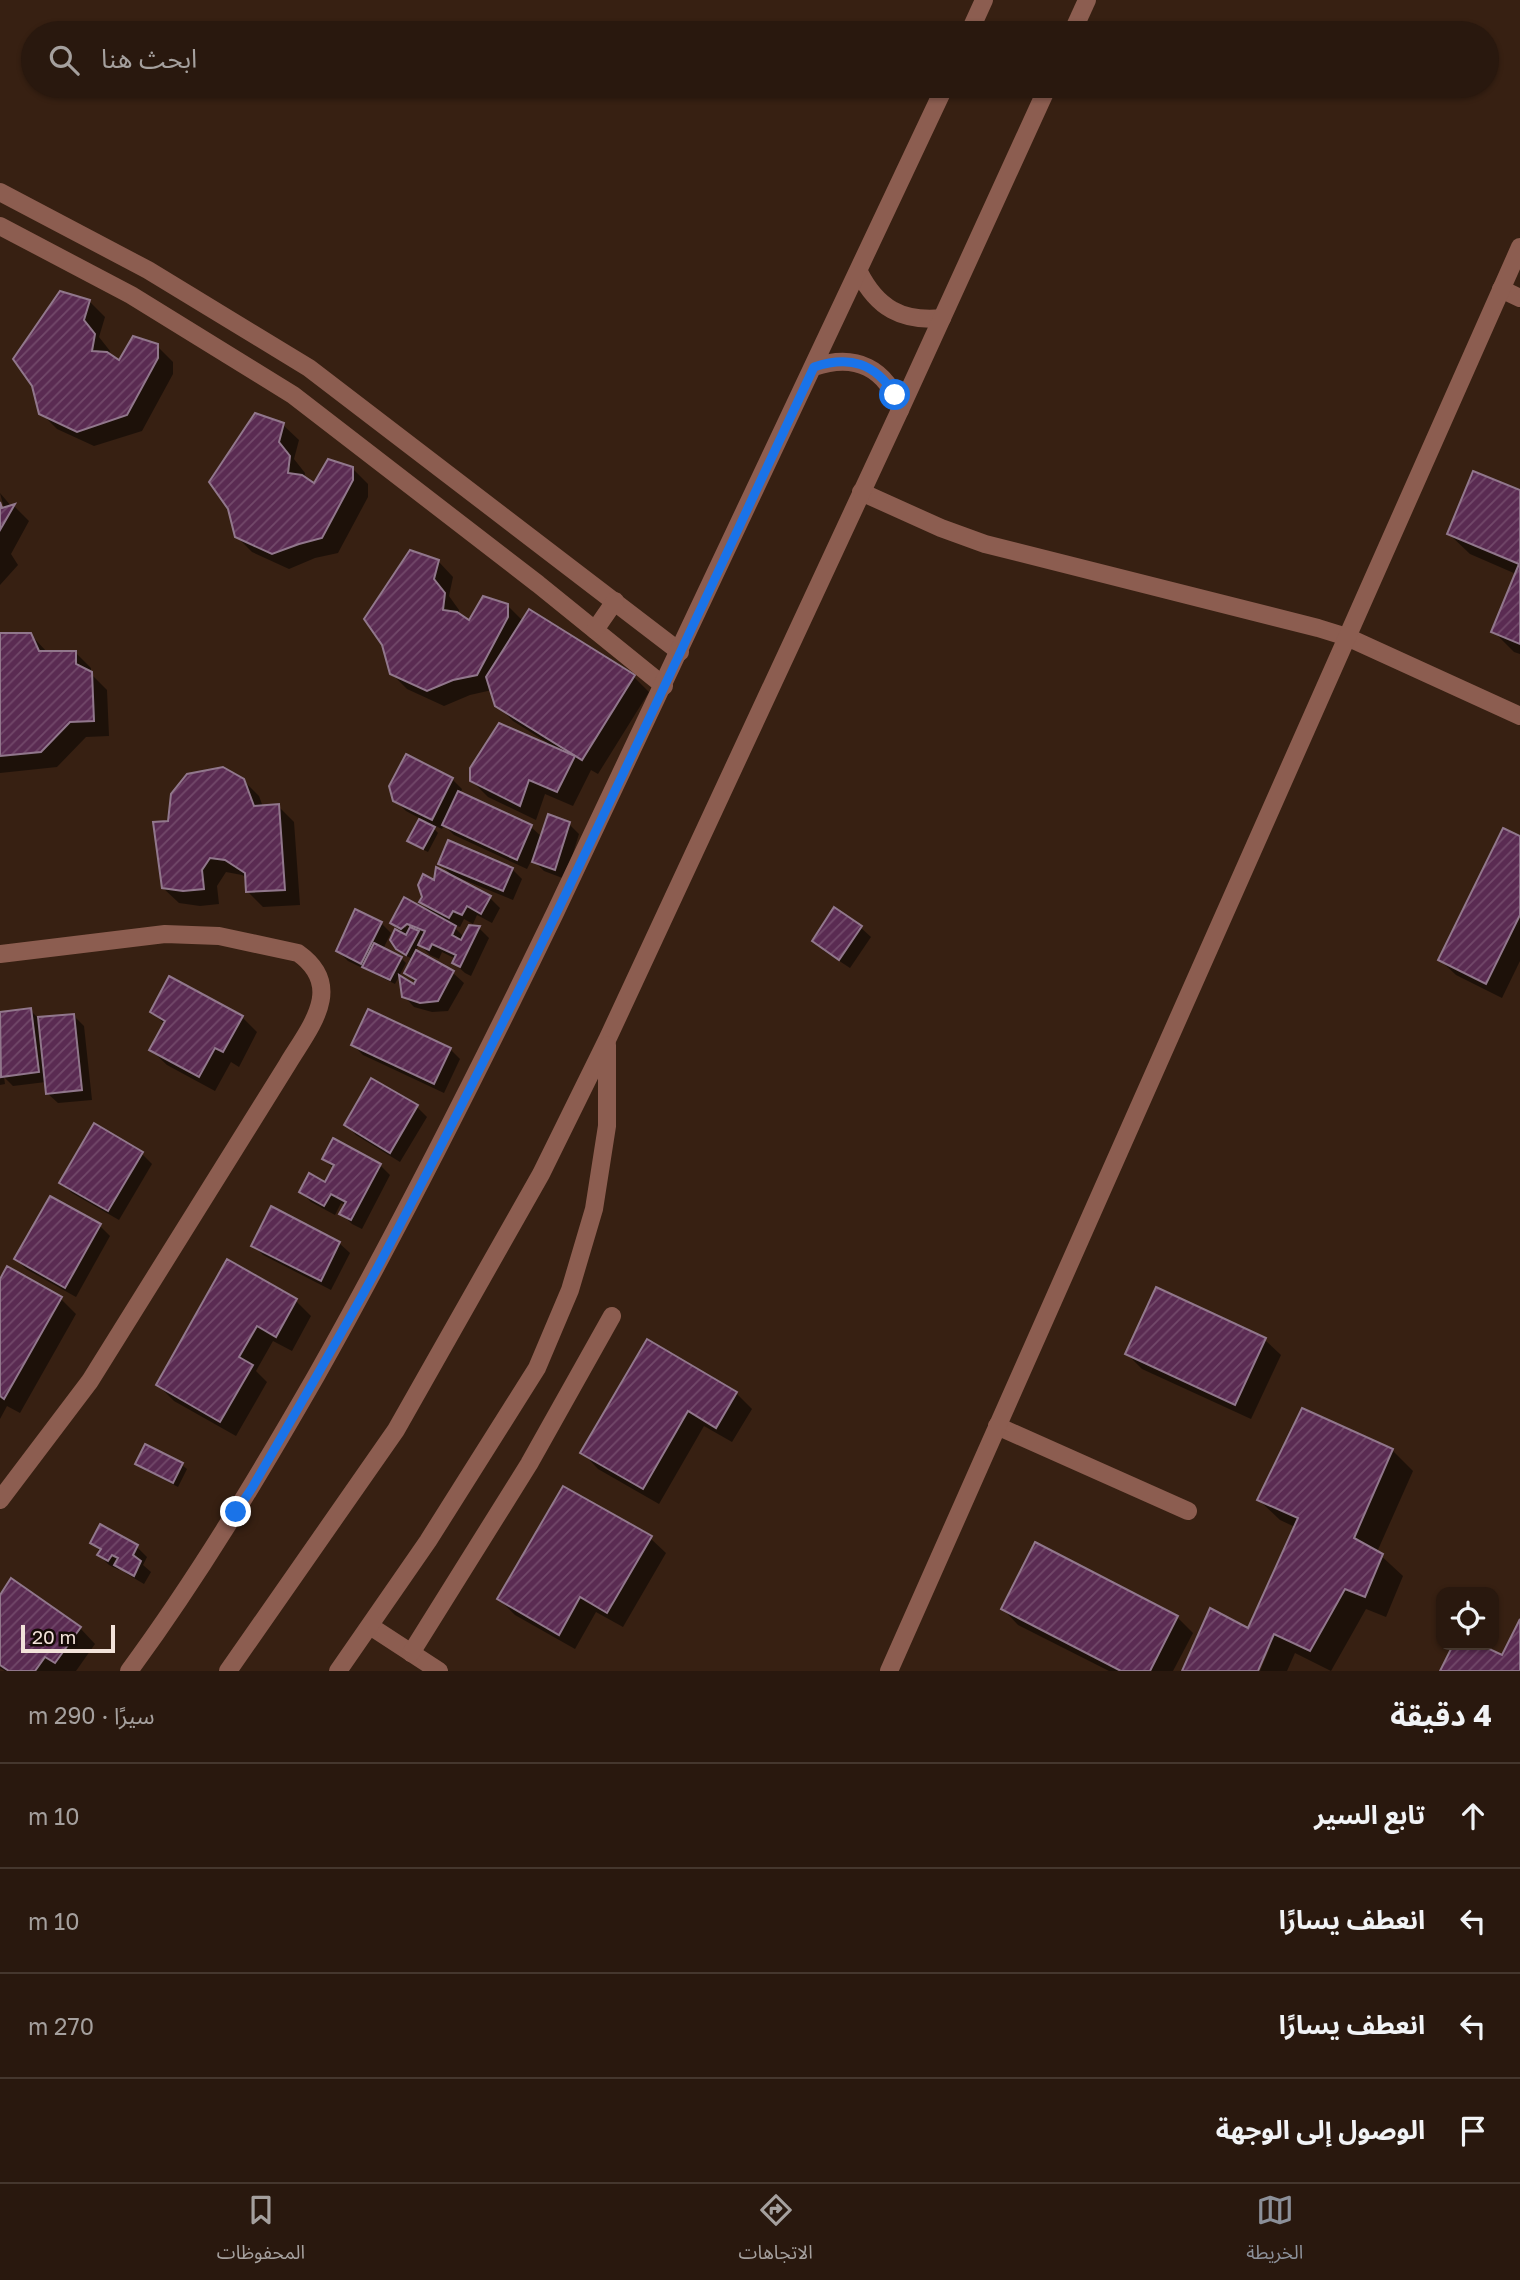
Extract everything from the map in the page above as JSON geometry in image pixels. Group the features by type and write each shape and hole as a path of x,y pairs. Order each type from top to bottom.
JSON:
{"street":[{"path":"974,21 984,0"},
{"path":"1077,21 1087,0"},
{"path":"129,1671 252,1488 379,1265 487,1052 664,686 939,98"},
{"path":"228,1671 396,1430 541,1174 607,1040 1043,98"},
{"path":"0,192 148,270 309,368 680,652"},
{"path":"0,226 131,295 293,394 664,686"},
{"path":"896,1669 997,1426 1520,247"},
{"path":"859,272 867,288 879,302 894,311 925,320 942,318"},
{"path":"1501,289 1520,298"},
{"path":"814,367 845,361 875,371 887,382 900,410"},
{"path":"861,492 985,544 1291,620 1347,637 1520,716"},
{"path":"595,630 615,601"},
{"path":"0,954 165,934 219,936 298,953 317,971 323,993 316,1014 287,1065 90,1381 0,1500"},
{"path":"338,1671 428,1541 537,1368 570,1290 594,1209 607,1126 607,1040"},
{"path":"411,1653 529,1464 612,1316"},
{"path":"997,1426 1188,1511"},
{"path":"370,1626 439,1671"}],"building":[{"path":"60,291 90,300 84,320 95,334 92,351 107,352 119,360 133,336 158,344 158,358 127,415 77,432 39,414 32,386 13,359"},
{"path":"255,413 284,423 279,442 290,456 288,473 302,475 314,483 328,459 353,467 353,480 322,538 272,554 235,537 228,509 209,482"},
{"path":"1473,471 1520,490 1520,644 1491,632 1519,564 1447,534"},
{"path":"0,502 2,508 15,504 0,530"},
{"path":"410,550 439,560 434,579 445,593 443,610 457,612 469,620 483,596 508,604 508,617 477,675 453,680 427,691 390,674 382,645 364,619"},
{"path":"529,609 635,675 582,760 495,706 486,677"},
{"path":"0,633 31,633 39,651 76,651 76,664 92,672 94,721 70,722 41,752 0,756"},
{"path":"499,723 575,756 557,792 529,780 520,806 470,781 470,768"},
{"path":"406,754 453,778 432,820 393,801 389,786"},
{"path":"223,767 244,779 254,806 279,804 285,890 246,892 245,873 225,860 210,858 202,870 204,889 183,891 162,888 153,822 168,821 171,794 187,774"},
{"path":"458,791 532,825 517,860 442,825"},
{"path":"548,814 570,822 555,870 532,862"},
{"path":"419,819 435,827 423,849 407,841"},
{"path":"1503,828 1520,836 1520,915 1486,984 1438,960"},
{"path":"448,840 513,868 503,891 438,864"},
{"path":"436,867 491,896 481,914 467,906 462,915 453,911 449,918 419,902 422,897 418,885 423,874 434,880"},
{"path":"404,897 456,926 452,935 461,940 469,925 480,926 460,967 452,963 456,955 432,944 429,950 418,945 425,931 407,924 401,929 390,923"},
{"path":"834,907 862,926 839,960 812,941"},
{"path":"355,909 382,922 361,964 336,951"},
{"path":"410,927 419,931 406,955 396,949 390,940 395,929 406,935"},
{"path":"374,943 402,957 390,980 362,967"},
{"path":"416,950 454,971 438,1001 420,1003 402,997 399,975 414,984 416,980 404,973"},
{"path":"169,976 243,1016 223,1052 215,1048 199,1077 149,1050 165,1021 150,1012"},
{"path":"31,1008 39,1072 1,1077 0,1012"},
{"path":"368,1009 451,1048 434,1084 351,1045"},
{"path":"74,1014 82,1090 46,1094 38,1017"},
{"path":"371,1078 418,1105 390,1153 344,1125"},
{"path":"94,1123 143,1152 108,1211 59,1183"},
{"path":"333,1138 381,1164 351,1220 339,1214 346,1202 331,1194 324,1206 299,1192 309,1173 325,1182 334,1165 322,1159"},
{"path":"50,1196 101,1224 65,1288 14,1259"},
{"path":"271,1206 340,1242 321,1281 251,1246"},
{"path":"227,1259 297,1299 276,1337 257,1326 239,1357 253,1365 220,1422 156,1385"},
{"path":"7,1266 62,1297 4,1399 0,1396 0,1279"},
{"path":"1156,1287 1266,1338 1235,1405 1125,1354"},
{"path":"647,1339 737,1392 716,1428 688,1411 643,1489 580,1453"},
{"path":"1302,1408 1393,1449 1354,1538 1383,1554 1365,1597 1345,1589 1310,1651 1274,1634 1258,1671 1182,1671 1210,1608 1248,1628 1298,1518 1257,1500"},
{"path":"145,1444 183,1463 173,1483 135,1464"},
{"path":"563,1486 652,1536 607,1613 580,1597 559,1635 497,1599"},
{"path":"100,1524 138,1545 133,1555 141,1561 134,1576 114,1565 118,1558 112,1555 108,1561 97,1555 101,1549 90,1543"},
{"path":"1035,1542 1178,1616 1150,1671 1121,1671 1001,1609"},
{"path":"11,1578 81,1627 55,1663 45,1657 35,1671 9,1671 0,1665 0,1595"},
{"path":"1520,1619 1520,1671 1440,1671 1450,1650 1492,1650 1502,1655"}],"route":[{"path":"236,1512 379,1265 487,1052 814,367 829,362 860,364 875,371 887,382 895,395"}]}
